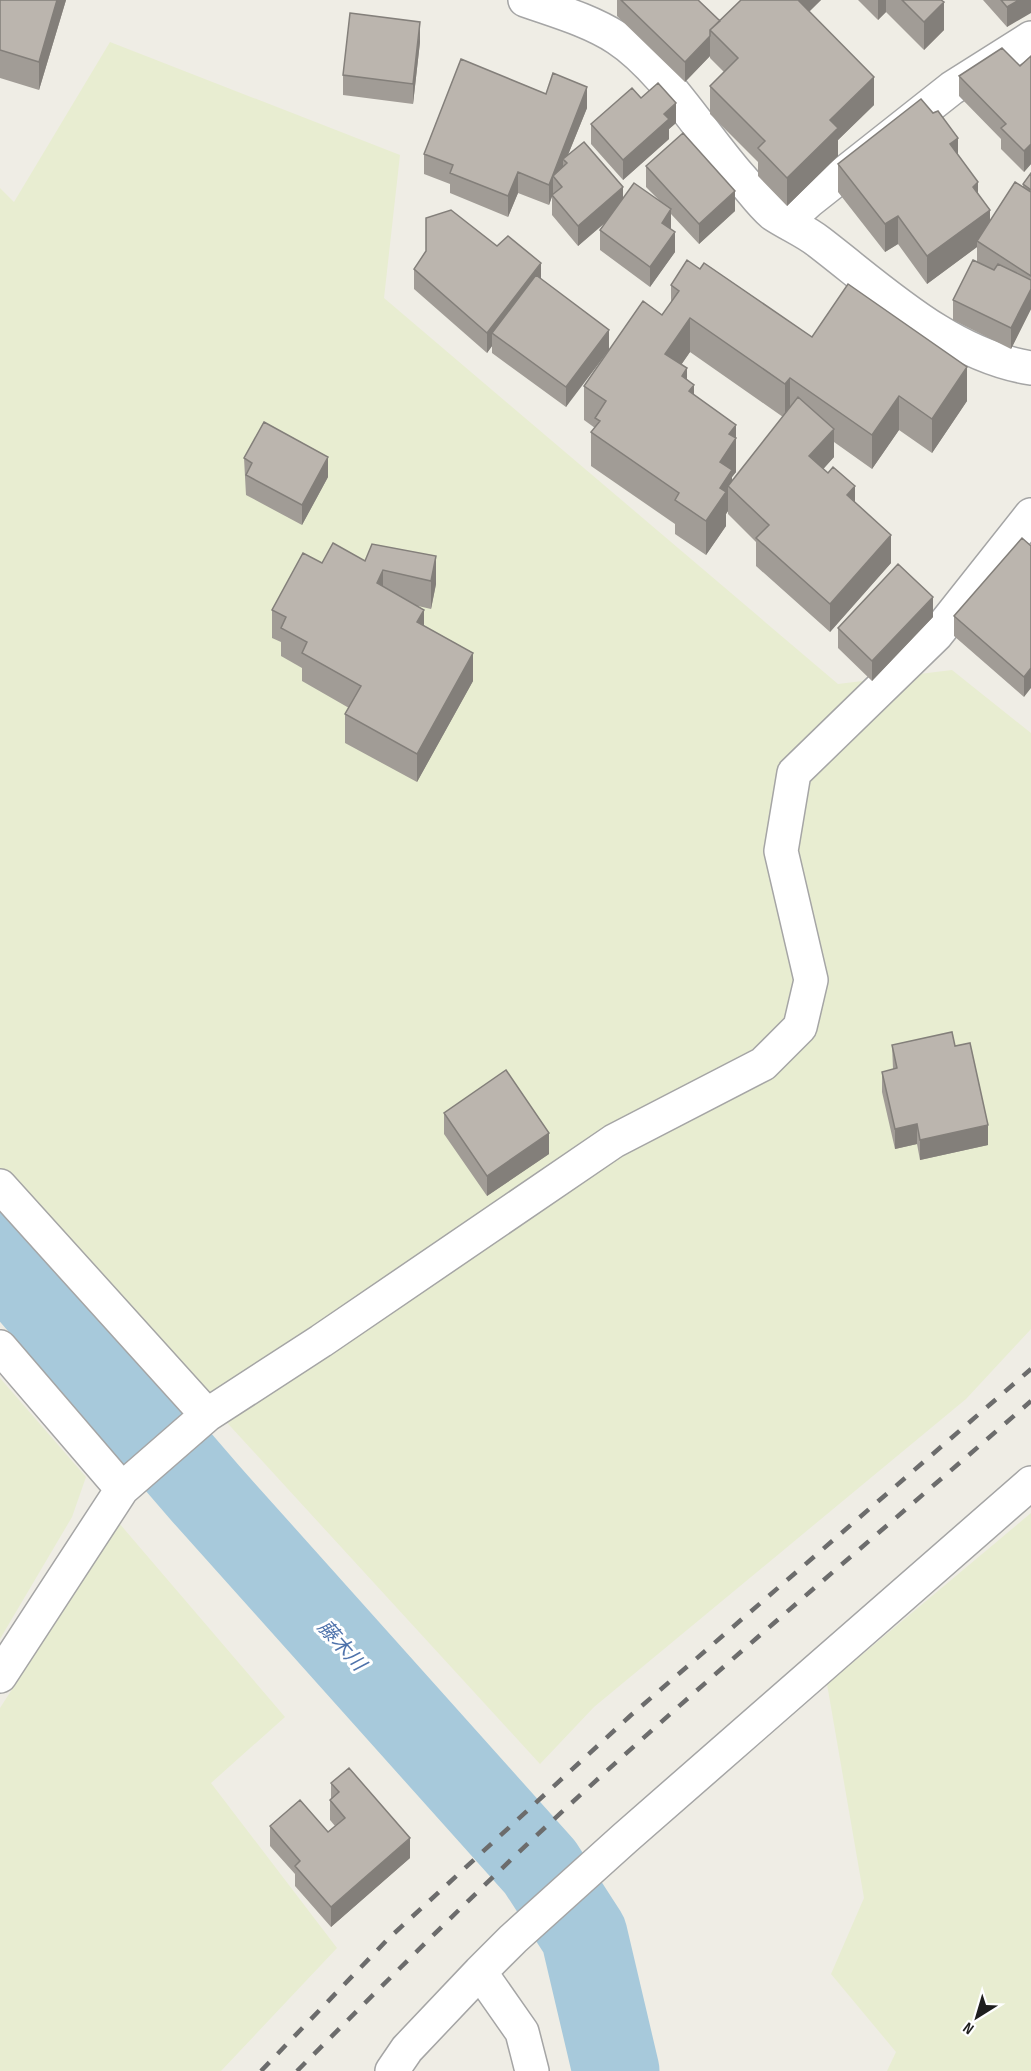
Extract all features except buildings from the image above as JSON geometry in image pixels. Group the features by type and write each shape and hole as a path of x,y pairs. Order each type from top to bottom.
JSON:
{"street":[{"path":"525,0 591,24 618,39 641,58 738,175 773,213 805,231 917,318 964,345 1010,365 1031,368"},
{"path":"787,221 952,88 1031,38"},
{"path":"0,1676 128,1483 200,1422 614,1141 763,1064 800,1027 811,980 782,851 794,773 936,635 1031,515"},
{"path":"0,1186 200,1422"},
{"path":"0,1347 128,1483"},
{"path":"392,2071 408,2049 513,1939 624,1839 1031,1484"},
{"path":"480,1972 522,2032 532,2071"}],"green space":[{"path":"110,42 400,155 384,298 838,684 952,670 1031,733 1031,1329 966,1399 594,1707 540,1764 0,1175 0,188 14,202"},
{"path":"0,1378 86,1477 72,1517 0,1639"},
{"path":"1031,1513 1031,2071 887,2071 896,2052 831,1974 864,1898 827,1684"},
{"path":"119,1523 285,1717 211,1783 337,1948 221,2071 0,2071 0,1708"}],"waterway":[{"name":"藤木川","path":"0,1255 206,1494 540,1867 584,1935 616,2071"}],"railway":[{"path":"261,2071 388,1939 630,1716 1031,1369"},
{"path":"297,2071 463,1906 565,1809 738,1654 1031,1401"}]}
